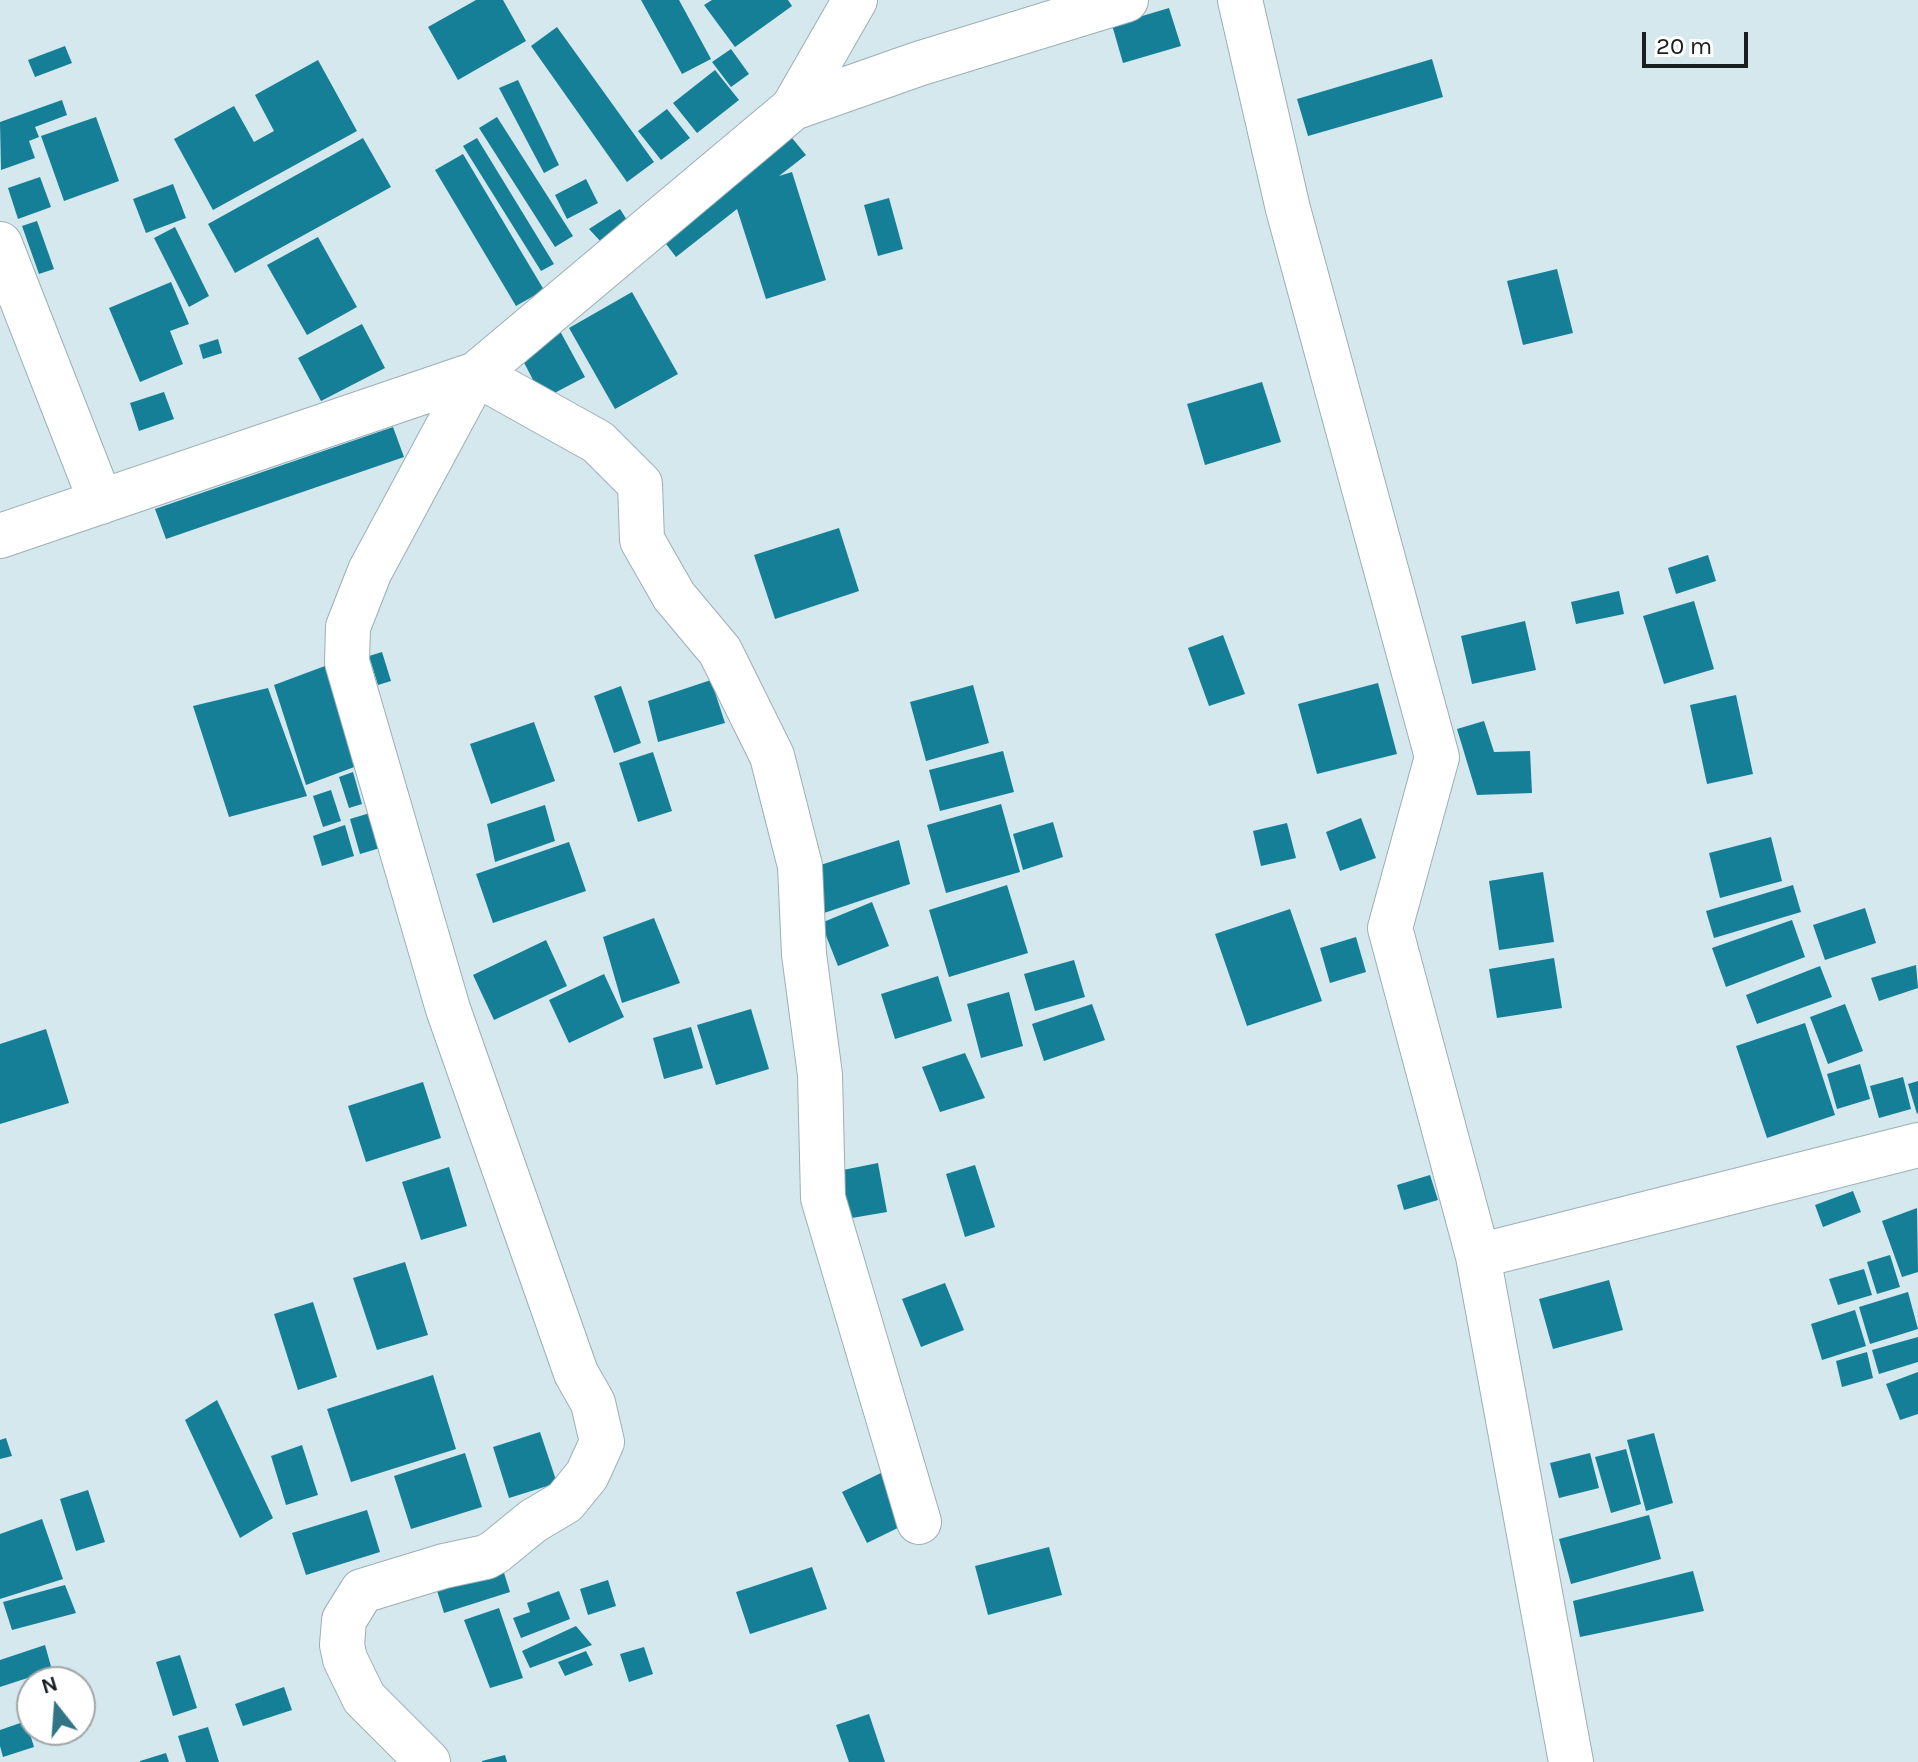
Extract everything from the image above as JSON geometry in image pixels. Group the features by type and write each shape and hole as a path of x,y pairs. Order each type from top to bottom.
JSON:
{"street":[{"path":"0,536 476,374 793,108 855,0"},
{"path":"793,108 918,64 1126,0"},
{"path":"1240,0 1288,209 1437,757 1390,928 1478,1256 1571,1762"},
{"path":"0,244 101,502"},
{"path":"476,374 598,442 640,484 642,540 674,596 720,651 772,756 800,866 804,954 820,1075 823,1198 919,1522"},
{"path":"428,1762 364,1698 345,1659 342,1645 344,1620 362,1591 495,1552 533,1521 565,1502 587,1475 602,1442 593,1403 576,1373 448,1009 347,662 348,627 370,571 476,374"},
{"path":"1478,1256 1918,1145"}],"building":[{"path":"476,0 503,0 526,41 458,80 428,27"},
{"path":"641,0 679,0 711,59 682,74"},
{"path":"712,0 788,0 792,6 735,47 704,5"},
{"path":"1169,8 1181,46 1123,63 1112,25"},
{"path":"557,27 654,162 627,182 531,46"},
{"path":"65,46 72,63 35,77 28,60"},
{"path":"731,49 749,74 731,87 712,62"},
{"path":"1432,59 1443,97 1308,136 1297,99"},
{"path":"318,60 357,131 213,210 174,139 234,106 254,142 274,131 255,95"},
{"path":"715,70 739,100 697,133 673,103"},
{"path":"518,80 559,165 544,173 499,88"},
{"path":"62,100 67,115 35,127 39,137 29,141 35,158 1,170 0,122"},
{"path":"667,109 690,138 661,160 638,131"},
{"path":"96,117 119,181 64,201 41,136"},
{"path":"497,117 573,236 555,247 479,128"},
{"path":"363,138 391,187 235,273 208,224"},
{"path":"477,138 554,264 541,271 463,146"},
{"path":"792,138 806,155 779,176 792,172 826,280 766,299 737,209 676,257 663,240"},
{"path":"463,154 544,290 516,306 435,170"},
{"path":"40,177 51,207 18,219 8,188"},
{"path":"586,179 598,203 567,219 555,195"},
{"path":"173,184 186,218 146,233 133,199"},
{"path":"889,198 903,249 878,256 864,205"},
{"path":"620,209 630,225 602,243 589,229"},
{"path":"37,221 54,269 39,274 22,226"},
{"path":"175,227 209,296 189,307 154,238"},
{"path":"318,237 357,307 307,335 267,265"},
{"path":"1557,269 1573,333 1523,345 1507,281"},
{"path":"171,282 189,324 170,331 183,364 140,382 109,308"},
{"path":"632,292 678,374 615,409 569,328"},
{"path":"362,324 385,368 321,401 298,358"},
{"path":"560,331 585,377 543,399 519,353"},
{"path":"218,339 222,353 203,359 199,345"},
{"path":"1262,382 1281,442 1205,465 1187,404"},
{"path":"164,392 174,419 139,431 130,403"},
{"path":"393,427 404,457 166,539 155,509"},
{"path":"839,528 859,591 775,619 754,555"},
{"path":"1708,555 1716,581 1676,594 1668,568"},
{"path":"1619,591 1624,614 1576,624 1571,602"},
{"path":"1694,601 1714,669 1664,684 1643,616"},
{"path":"1525,621 1536,670 1472,684 1461,636"},
{"path":"1223,635 1245,694 1209,706 1188,648"},
{"path":"382,652 391,681 378,685 369,656"},
{"path":"333,663 365,763 306,785 274,685"},
{"path":"711,680 725,723 658,742 648,701"},
{"path":"1378,683 1397,754 1317,774 1298,704"},
{"path":"973,685 989,743 926,761 910,702"},
{"path":"621,686 641,743 614,753 594,696"},
{"path":"268,688 307,796 229,817 193,706"},
{"path":"1736,695 1753,774 1707,784 1690,705"},
{"path":"1484,721 1494,752 1530,751 1532,793 1477,795 1457,729"},
{"path":"534,722 555,781 491,804 470,744"},
{"path":"1003,751 1014,792 940,811 929,770"},
{"path":"653,752 672,811 638,822 619,763"},
{"path":"353,772 362,804 349,808 339,777"},
{"path":"331,790 341,821 323,827 313,796"},
{"path":"1001,804 1020,872 946,893 927,825"},
{"path":"545,805 555,841 495,862 487,824"},
{"path":"370,813 380,848 360,854 350,819"},
{"path":"1361,818 1376,858 1340,871 1326,832"},
{"path":"1053,822 1063,857 1023,870 1013,834"},
{"path":"1287,823 1296,858 1261,866 1253,831"},
{"path":"345,825 354,856 322,866 313,836"},
{"path":"1771,837 1782,881 1720,898 1709,853"},
{"path":"899,840 910,884 824,913 811,868"},
{"path":"569,842 586,891 493,923 476,874"},
{"path":"1543,872 1554,942 1499,950 1489,881"},
{"path":"1007,885 1028,953 949,977 929,910"},
{"path":"1793,885 1801,912 1714,938 1706,911"},
{"path":"872,902 889,946 838,966 821,923"},
{"path":"1865,908 1876,943 1825,960 1813,925"},
{"path":"1290,909 1322,1001 1247,1026 1215,934"},
{"path":"654,918 680,983 622,1003 603,937"},
{"path":"1792,920 1805,957 1726,987 1712,948"},
{"path":"1356,937 1366,972 1330,983 1320,948"},
{"path":"546,940 567,986 494,1020 473,975"},
{"path":"1554,958 1562,1008 1497,1018 1489,969"},
{"path":"1074,960 1085,997 1035,1011 1024,974"},
{"path":"1916,965 1918,988 1879,1001 1871,978"},
{"path":"1820,966 1832,997 1757,1024 1746,995"},
{"path":"604,974 624,1017 569,1043 549,1000"},
{"path":"938,976 952,1021 895,1039 881,994"},
{"path":"1009,992 1023,1046 981,1058 967,1004"},
{"path":"1092,1004 1105,1040 1044,1061 1032,1024"},
{"path":"1845,1004 1863,1051 1828,1064 1810,1017"},
{"path":"751,1009 769,1069 716,1085 697,1025"},
{"path":"1805,1023 1835,1115 1767,1138 1736,1046"},
{"path":"691,1027 703,1068 664,1079 653,1038"},
{"path":"46,1029 69,1103 0,1124 0,1044"},
{"path":"965,1053 985,1098 940,1112 922,1067"},
{"path":"1860,1064 1870,1099 1837,1109 1827,1074"},
{"path":"1903,1077 1911,1109 1879,1118 1870,1086"},
{"path":"1918,1081 1918,1113 1917,1114 1908,1084"},
{"path":"423,1082 441,1138 366,1162 348,1106"},
{"path":"878,1163 887,1212 846,1219 838,1171"},
{"path":"975,1165 995,1227 965,1237 946,1174"},
{"path":"449,1167 467,1226 421,1240 402,1182"},
{"path":"1430,1175 1438,1200 1404,1210 1397,1185"},
{"path":"1853,1191 1861,1212 1823,1227 1815,1205"},
{"path":"1917,1208 1918,1272 1902,1277 1882,1221"},
{"path":"1890,1255 1900,1287 1877,1294 1867,1262"},
{"path":"405,1262 428,1335 377,1350 353,1278"},
{"path":"1864,1269 1872,1295 1838,1305 1829,1279"},
{"path":"1609,1280 1623,1330 1553,1349 1539,1299"},
{"path":"945,1283 964,1330 921,1347 902,1299"},
{"path":"1908,1292 1918,1329 1870,1344 1859,1307"},
{"path":"313,1302 337,1377 298,1390 274,1314"},
{"path":"1855,1310 1866,1346 1822,1360 1811,1324"},
{"path":"1918,1337 1918,1362 1879,1374 1872,1350"},
{"path":"1867,1352 1873,1378 1842,1387 1836,1361"},
{"path":"1918,1372 1918,1414 1900,1420 1886,1384"},
{"path":"433,1375 456,1449 351,1482 327,1409"},
{"path":"217,1400 273,1518 240,1538 185,1420"},
{"path":"540,1432 557,1483 509,1498 493,1447"},
{"path":"1654,1433 1673,1503 1646,1511 1627,1440"},
{"path":"6,1438 12,1456 0,1459 0,1440"},
{"path":"302,1445 318,1495 286,1505 271,1456"},
{"path":"1626,1449 1641,1504 1611,1513 1595,1457"},
{"path":"465,1453 482,1507 411,1529 394,1476"},
{"path":"1590,1453 1599,1488 1559,1498 1550,1463"},
{"path":"885,1471 910,1522 867,1543 842,1492"},
{"path":"88,1490 105,1542 76,1551 60,1499"},
{"path":"367,1510 380,1552 306,1575 292,1533"},
{"path":"1649,1515 1661,1559 1571,1584 1559,1539"},
{"path":"42,1519 63,1579 0,1599 0,1534"},
{"path":"1049,1547 1062,1595 988,1615 975,1566"},
{"path":"500,1560 510,1592 444,1613 434,1581"},
{"path":"812,1567 827,1609 750,1634 736,1592"},
{"path":"1693,1571 1704,1611 1580,1637 1573,1601"},
{"path":"608,1580 616,1606 588,1615 580,1589"},
{"path":"65,1585 76,1613 12,1630 3,1602"},
{"path":"559,1591 570,1619 521,1638 513,1618 530,1612 527,1603"},
{"path":"499,1608 523,1678 490,1688 464,1620"},
{"path":"576,1626 592,1645 530,1668 522,1651"},
{"path":"45,1645 51,1666 16,1666 16,1682 0,1687 0,1660"},
{"path":"644,1647 653,1674 629,1682 620,1654"},
{"path":"586,1651 593,1665 565,1676 558,1662"},
{"path":"180,1655 197,1708 173,1716 156,1662"},
{"path":"284,1687 292,1710 243,1726 235,1704"},
{"path":"869,1714 885,1762 849,1762 836,1725"},
{"path":"16,1724 16,1746 34,1747 3,1757 0,1730"},
{"path":"208,1727 219,1762 186,1762 178,1736"},
{"path":"166,1753 169,1762 140,1762 140,1761"},
{"path":"505,1755 507,1762 482,1762 482,1761"}]}
